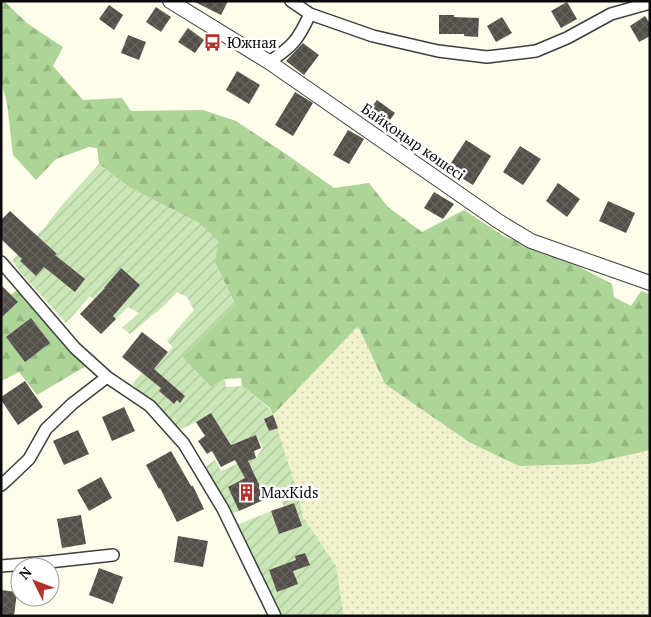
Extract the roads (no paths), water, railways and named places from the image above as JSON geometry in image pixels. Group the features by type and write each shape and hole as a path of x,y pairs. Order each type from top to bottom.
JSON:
{"street":[{"name":"Байқоңыр көшесі","path":"170,1 269,62 498,221 531,241 650,283"},
{"path":"292,2 310,14 373,36 438,50 487,56 536,51 566,38 611,14 650,2"},
{"path":"269,62 294,43 310,14"},
{"path":"1,262 75,348 107,377 150,406 184,444 223,509 275,616"},
{"path":"1,485 29,459 46,429 72,404 107,377"},
{"path":"1,566 113,555"}],"place":[{"name":"Южная","path":"213,43"},
{"name":"MaxKids","path":"247,493"}]}
